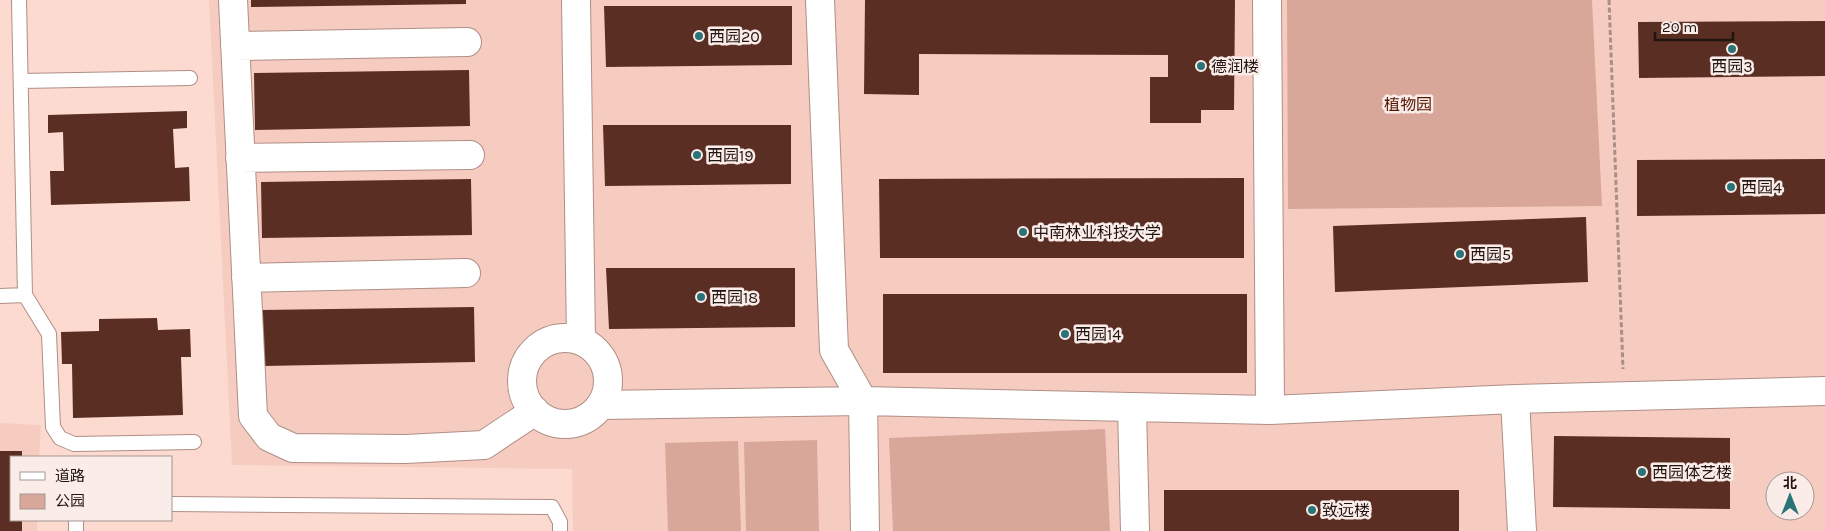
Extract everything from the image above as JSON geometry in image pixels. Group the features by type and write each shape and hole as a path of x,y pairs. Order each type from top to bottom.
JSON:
{"street":[{"path":"233,0 253,416 269,437 293,448 405,449 484,445 535,411"},
{"path":"576,0 581,340"},
{"path":"820,0 834,350 863,401 865,531"},
{"path":"1266,0 1270,410"},
{"path":"235,46 467,42"},
{"path":"240,158 470,155"},
{"path":"246,278 466,273"},
{"path":"566,338 581,340 594,348 604,361 608,376 607,391 600,405 590,416 576,422 560,423 546,419 535,411 527,399 522,386 523,371 528,358 538,347 551,340 566,338"},
{"path":"600,405 863,401 1270,410 1624,395 1825,390"},
{"path":"1516,399 1522,531"},
{"path":"1132,407 1135,531"}],"lane":[{"path":"20,0 25,295 49,334 53,427 60,438 74,444 194,442"},
{"path":"21,81 190,78"},
{"path":"0,296 25,295"},
{"path":"172,504 552,507 560,522 560,531"}],"path":[{"path":"1609,0 1624,395"}],"shaded area":[{"name":"中南林业科技大学","path":"209,0 1825,0 1825,531 573,531 572,469 232,465"},
{"path":"0,423 41,425 39,456 10,456 10,521 37,521 37,531 0,531"}],"green space":[{"name":"植物园","path":"1287,0 1592,0 1602,206 1288,209"},
{"path":"1105,429 1110,531 893,531 889,438"},
{"path":"817,440 819,531 746,531 744,442"},
{"path":"738,441 741,531 668,531 665,443"}],"building":[{"path":"251,0 466,0 466,4 251,7"},
{"name":"德润楼","path":"865,0 1235,0 1234,110 1201,110 1201,123 1150,123 1150,77 1168,77 1168,55 919,54 919,95 864,94"},
{"name":"西园20","path":"604,6 792,6 792,65 606,67"},
{"name":"西园3","path":"1825,21 1825,76 1639,78 1638,22"},
{"path":"469,70 470,126 255,130 254,73"},
{"path":"187,111 187,128 173,129 175,168 189,167 190,201 51,205 50,171 64,171 63,132 48,133 48,115"},
{"name":"西园19","path":"603,125 791,125 791,184 605,186"},
{"name":"西园4","path":"1825,159 1825,214 1637,216 1637,160"},
{"path":"1244,178 1244,258 880,258 879,179"},
{"path":"471,179 472,235 262,238 261,182"},
{"name":"西园5","path":"1586,217 1588,282 1335,292 1333,226"},
{"name":"西园18","path":"606,268 795,268 795,327 609,329"},
{"name":"西园14","path":"883,294 1247,294 1247,373 883,373"},
{"path":"474,307 475,362 263,366 262,310"},
{"path":"157,318 158,330 190,329 191,357 181,357 183,415 73,418 72,364 62,364 61,332 99,331 99,319"},
{"name":"西园体艺楼","path":"1554,436 1730,438 1730,509 1553,507"},
{"path":"0,451 22,451 22,456 10,456 10,521 22,521 22,531 0,531"},
{"name":"致远楼","path":"1164,490 1459,490 1459,531 1164,531"}],"place":[{"name":"西园20","path":"699,36"},
{"name":"西园3","path":"1732,49"},
{"name":"德润楼","path":"1201,66"},
{"name":"西园19","path":"697,155"},
{"name":"西园4","path":"1731,187"},
{"name":"中南林业科技大学","path":"1023,232"},
{"name":"西园5","path":"1460,254"},
{"name":"西园18","path":"701,297"},
{"name":"西园14","path":"1065,334"},
{"name":"西园体艺楼","path":"1642,472"},
{"name":"致远楼","path":"1312,510"}]}
